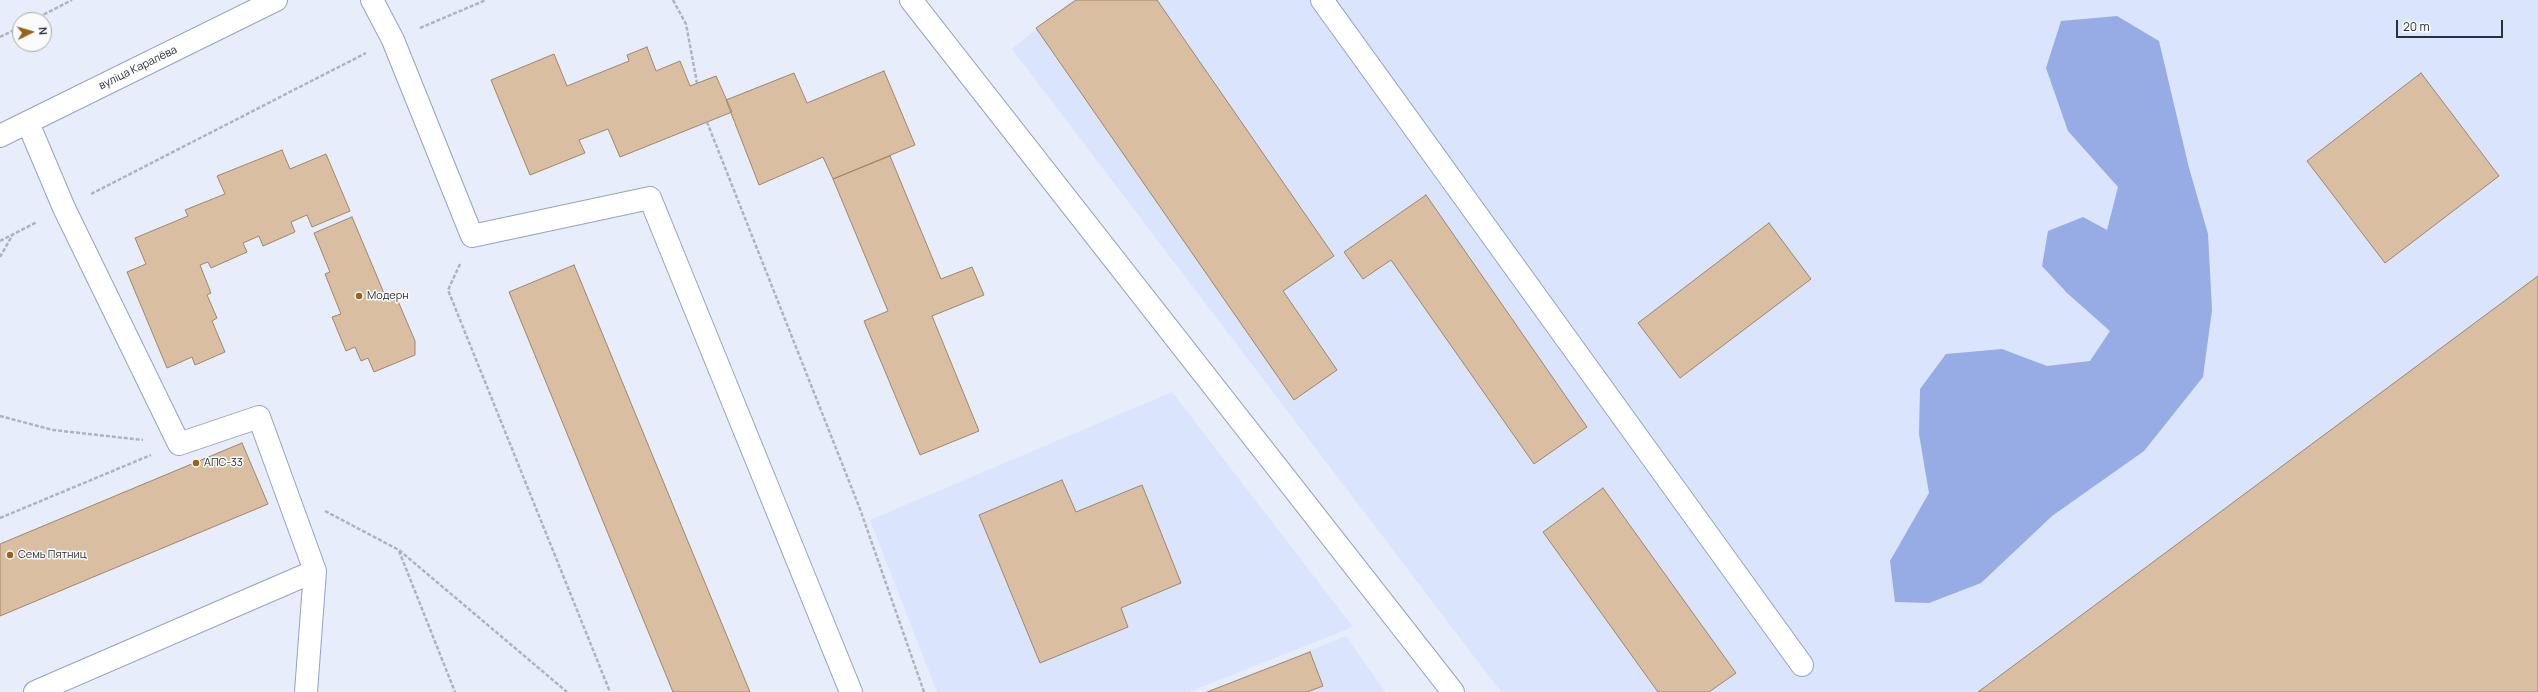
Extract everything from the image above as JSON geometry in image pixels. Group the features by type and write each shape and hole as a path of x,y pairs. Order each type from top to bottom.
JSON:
{"street":[{"name":"вуліца Каралёва","path":"0,136 276,0"},
{"path":"372,0 393,40 472,236 650,198 851,692"},
{"path":"911,0 1453,692"},
{"path":"1322,0 1802,665"},
{"path":"28,123 64,208 179,444 259,417 315,571 306,692"},
{"path":"35,692 315,571"}],"path":[{"path":"49,12 72,0"},
{"path":"0,241 393,40 486,0"},
{"path":"673,0 686,24 697,83"},
{"path":"0,37 12,30"},
{"path":"707,122 860,509 924,692"},
{"path":"0,257 13,234"},
{"path":"472,236 448,290 610,692"},
{"path":"0,416 53,430 179,444"},
{"path":"0,518 179,444"},
{"path":"286,490 399,550 567,692"},
{"path":"399,550 455,692"}],"shaded area":[{"path":"1072,0 2538,0 2538,692 1501,692 1012,49"},
{"path":"2117,16 2159,41 2189,168 2208,234 2212,310 2203,377 2144,451 2052,516 1981,583 1929,603 1895,602 1890,561 1929,493 1919,434 1920,389 1946,354 2002,349 2047,366 2090,361 2110,331 2067,293 2042,266 2048,231 2083,217 2107,230 2118,187 2068,131 2046,68 2061,21"},
{"path":"1172,392 1353,627 1189,692 937,692 870,520"},
{"path":"1346,636 1385,692 1206,692"}],"building":[{"path":"1076,0 1157,0 1334,256 1283,291 1337,370 1294,400 1036,28"},
{"path":"647,47 656,71 680,61 690,86 716,76 732,112 620,157 608,129 579,140 585,153 530,175 491,80 554,54 567,86 629,61 627,55"},
{"path":"884,71 915,145 833,179 823,157 759,185 726,100 794,73 807,103"},
{"path":"2421,73 2499,176 2385,263 2307,161"},
{"path":"282,150 290,169 326,154 350,211 312,227 307,215 291,222 295,232 263,246 259,236 243,243 247,252 211,268 208,262 200,265 211,293 207,295 217,318 212,321 225,352 195,365 192,357 167,368 127,272 146,264 135,238 188,216 185,210 225,194 217,176"},
{"path":"890,156 941,279 972,267 984,295 932,316 979,431 920,455 864,321 888,311 833,179"},
{"path":"1426,195 1587,427 1534,464 1391,260 1363,279 1344,252"},
{"name":"Модерн","path":"352,217 386,298 395,294 415,341 415,355 374,372 368,358 361,361 355,347 346,351 332,317 341,314 325,274 330,272 314,233"},
{"path":"1769,223 1811,279 1680,378 1638,323"},
{"path":"574,265 750,692 673,692 509,292"},
{"path":"2538,276 2538,692 1978,692"},
{"path":"242,443 268,504 0,616 0,544"},
{"path":"1062,480 1076,512 1142,485 1181,583 1121,608 1128,627 1040,663 979,515"},
{"path":"1603,488 1736,673 1709,692 1658,692 1543,532"},
{"path":"1310,652 1323,686 1307,692 1207,692"}],"place":[{"name":"Модерн","path":"359,296"},
{"name":"АПС-33","path":"196,463"},
{"name":"Семь Пятниц","path":"10,555"}]}
